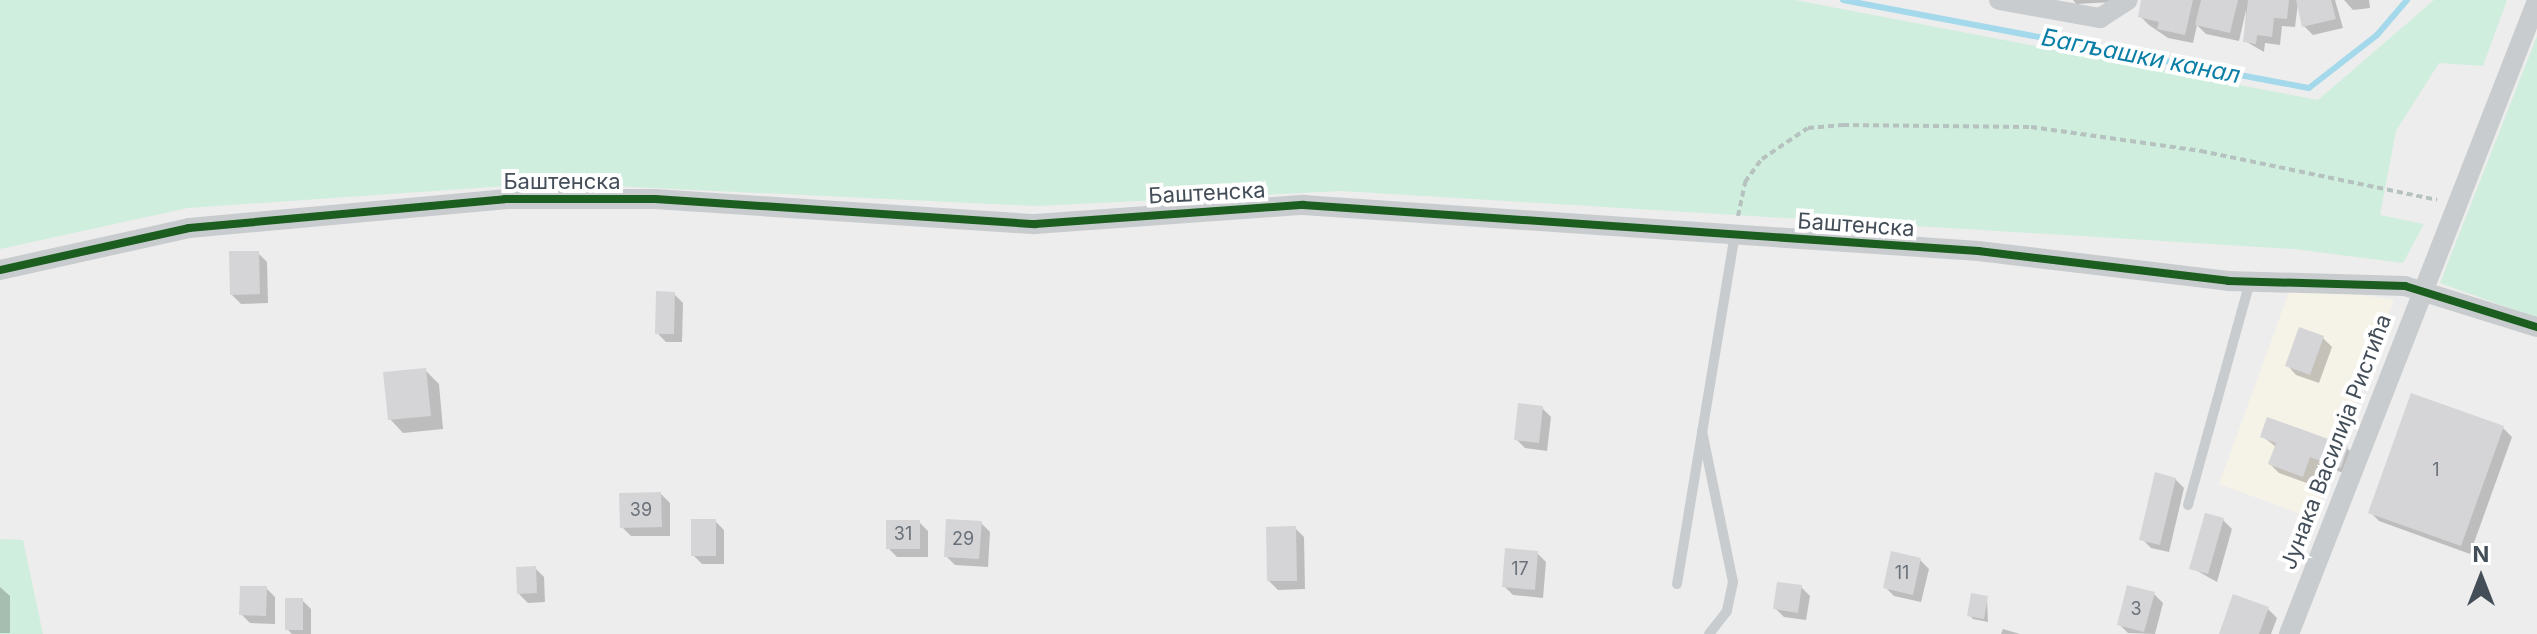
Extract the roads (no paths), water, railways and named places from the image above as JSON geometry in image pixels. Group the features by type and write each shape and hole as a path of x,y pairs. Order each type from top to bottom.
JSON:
{"street":[{"path":"1999,0 2100,18 2128,0"},
{"name":"Јунака Василија Ристића","path":"2289,634 2420,290 2537,1"},
{"name":"Баштенска","path":"0,270 189,228 505,199 655,199 1035,224 1303,205 1978,251 2250,282 2367,282 2420,290 2537,327"}],"lane":[{"path":"1677,584 1735,234"},
{"path":"2188,505 2250,282"},
{"path":"1702,431 1733,582 1727,611 1709,634"}],"waterway":[{"name":"Багљашки канал","path":"1843,0 2309,88 2377,35 2407,0"}]}
